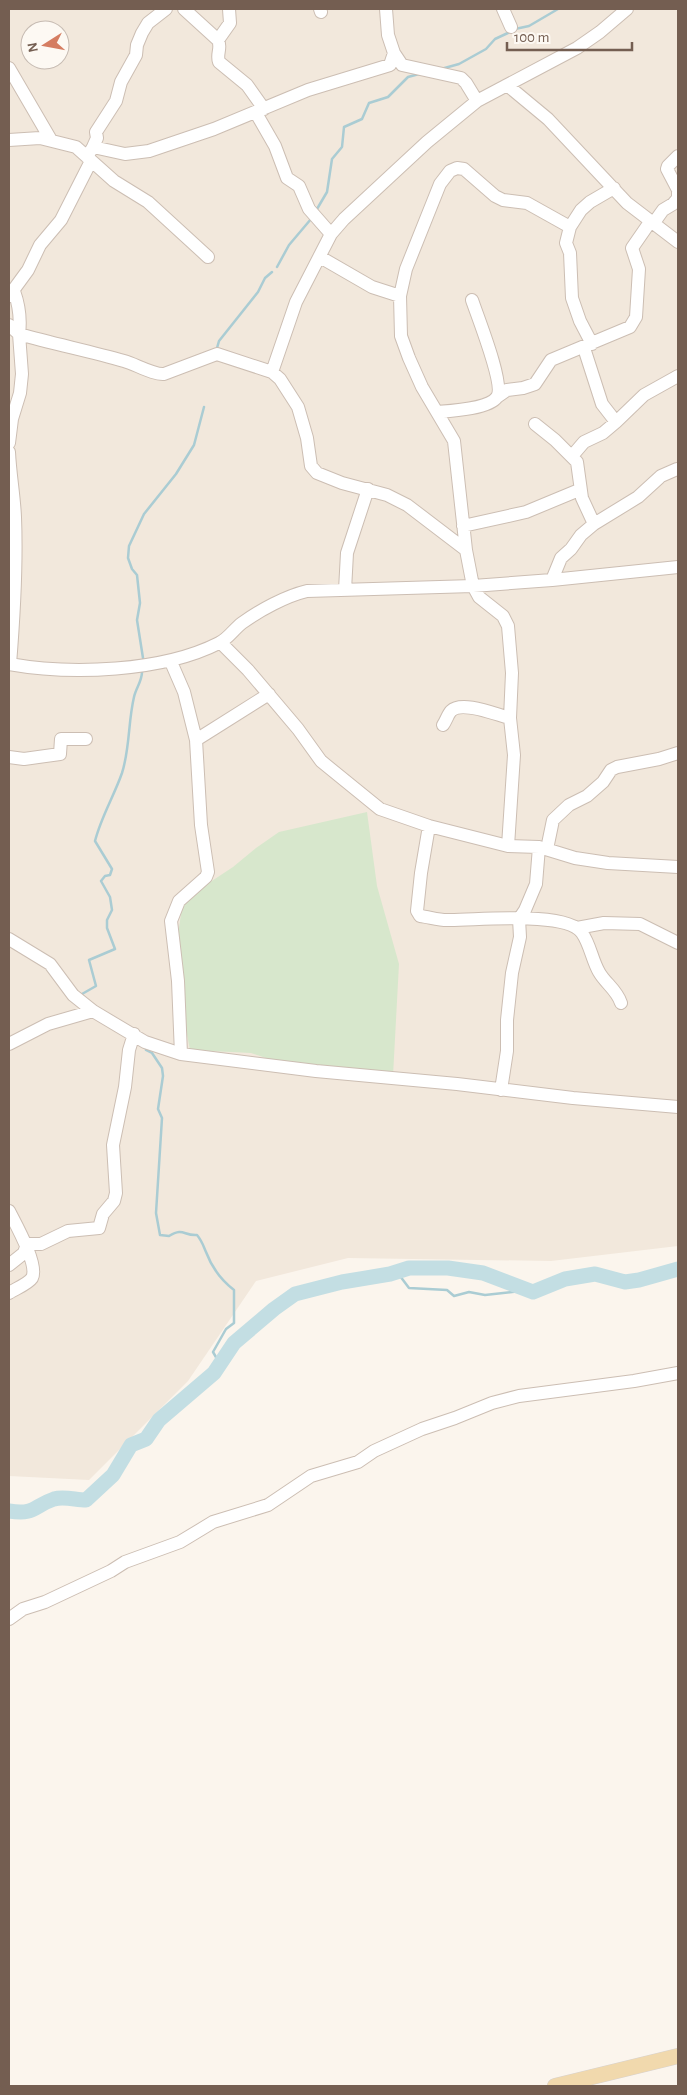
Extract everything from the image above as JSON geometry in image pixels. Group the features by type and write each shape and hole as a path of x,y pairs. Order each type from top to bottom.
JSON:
{"main road":[{"path":"556,2086 678,2056"}],"street":[{"path":"9,443 22,374 19,304 11,293 28,270 40,246 66,212 80,186 97,138 96,132 116,102 122,82 136,55 142,33 148,23 166,9"},
{"path":"184,9 218,40 220,48 219,62 247,85 260,111 287,178 299,186 310,209 331,234"},
{"path":"218,40 230,23 229,9"},
{"path":"386,9 388,35 394,53 402,65 461,78 466,82 477,101"},
{"path":"503,9 512,27"},
{"path":"272,372 296,302 331,234 344,219 400,166 477,101 577,48 600,32 627,9"},
{"path":"90,155 149,151 181,142 308,90 390,65 394,53"},
{"path":"9,68 52,140"},
{"path":"507,85 548,118 627,203 678,242"},
{"path":"9,140 40,138 52,140 76,147 90,155 114,181 148,202 208,257"},
{"path":"437,412 465,410 492,401 507,390 535,384 551,360 627,330 635,320 639,269 632,248 663,210 673,204 678,198 678,190 667,170 668,166 678,156"},
{"path":"508,846 514,769 510,718 512,673 508,626 503,616 479,597 473,586 466,550 454,441 422,387 409,358 402,336 400,296 406,269 440,184 450,171 457,168 464,169 503,200 527,202 570,226"},
{"path":"614,188 590,202 581,210 570,226 566,242 570,253 572,298 588,346 602,404 616,422"},
{"path":"320,257 372,287 400,296"},
{"path":"472,300 494,364 499,391 497,397"},
{"path":"9,325 19,334 144,367 158,374 164,374 216,354 272,372 280,380 298,407 307,438 311,466 317,473 342,483 387,495 407,505 466,550"},
{"path":"572,456 584,442 603,433 644,395 678,376"},
{"path":"535,424 577,462 579,490 594,524"},
{"path":"9,452 15,603 9,664 63,671 170,662 222,643 241,624 288,596 307,591 473,586 678,567"},
{"path":"552,580 561,558 571,549 581,535 594,524 638,497 661,476 677,469"},
{"path":"345,590 347,553 368,489"},
{"path":"463,526 526,512 579,490"},
{"path":"222,643 269,694 321,761 380,809 429,826 508,846 543,848 575,858 608,863 678,867"},
{"path":"170,662 186,699 196,740 201,825 208,872 206,877 179,901 171,921 178,981 181,1054"},
{"path":"196,740 269,694"},
{"path":"443,725 452,710 458,708 473,707 510,718"},
{"path":"9,757 24,758 60,754 62,739 86,739"},
{"path":"501,1090 512,972 520,937 519,919 536,884 543,848 553,820 569,805 587,796 603,782 611,770 678,753"},
{"path":"429,826 417,911 420,916 446,921 476,918 554,920 577,928 582,933 598,970 606,983 618,995 621,1003"},
{"path":"577,928 604,923 640,924 678,943"},
{"path":"9,940 50,964 73,995 94,1012 145,1042 181,1054 316,1071 675,1105"},
{"path":"9,1044 48,1024 94,1012"},
{"path":"27,1244 41,1244 68,1231 99,1228 105,1210 114,1201 116,1193 113,1145 125,1087 129,1050 134,1034"},
{"path":"9,1211 27,1244 32,1277 9,1293"},
{"path":"9,1265 24,1253 27,1244"},
{"path":"9,1619 23,1610 45,1602 111,1571 125,1562 180,1542 213,1522 268,1505 311,1476 358,1462 374,1451 422,1429 492,1403 519,1396 634,1381 678,1373"}],"shaded area":[{"path":"9,9 678,9 678,1246 551,1261 348,1258 256,1281 188,1381 89,1480 9,1476"}],"green space":[{"path":"367,812 377,886 399,964 393,1076 275,1061 251,1053 190,1050 184,1019 177,942 183,900 233,867 279,832"}],"waterway":[{"path":"515,29 529,26 558,9"},
{"path":"441,69 459,64 486,49 495,39 510,32"},
{"path":"317,209 327,192 332,159 342,147 344,127 362,119 369,103 388,97 408,77 419,74"},
{"path":"277,267 289,245 311,219"},
{"path":"217,348 219,341 258,292 265,278 272,272"},
{"path":"143,658 137,620 140,603 137,575 132,569 128,558 129,546 144,514 176,474 194,445 204,407"},
{"path":"83,998 82,994 96,986 89,960 115,949 107,928 107,920 112,910 110,897 101,881 105,876 110,875 112,869 95,841 122,773 132,706 142,672"},
{"path":"146,1046 146,1050 152,1053 162,1068 163,1076 158,1109 162,1118 156,1213 160,1235 169,1236 178,1232 197,1235 214,1268 221,1278 234,1290 234,1323 226,1329 213,1352 220,1364"},
{"path":"9,1511 30,1511 58,1498 86,1500 113,1475 131,1445 146,1439 159,1420 214,1373 234,1343 295,1294 342,1282 390,1274 409,1268 448,1268 483,1273 533,1292 565,1279 595,1274 625,1282 678,1269"},
{"path":"397,1272 409,1288 447,1290 454,1296 469,1292 485,1295 529,1290"}]}
